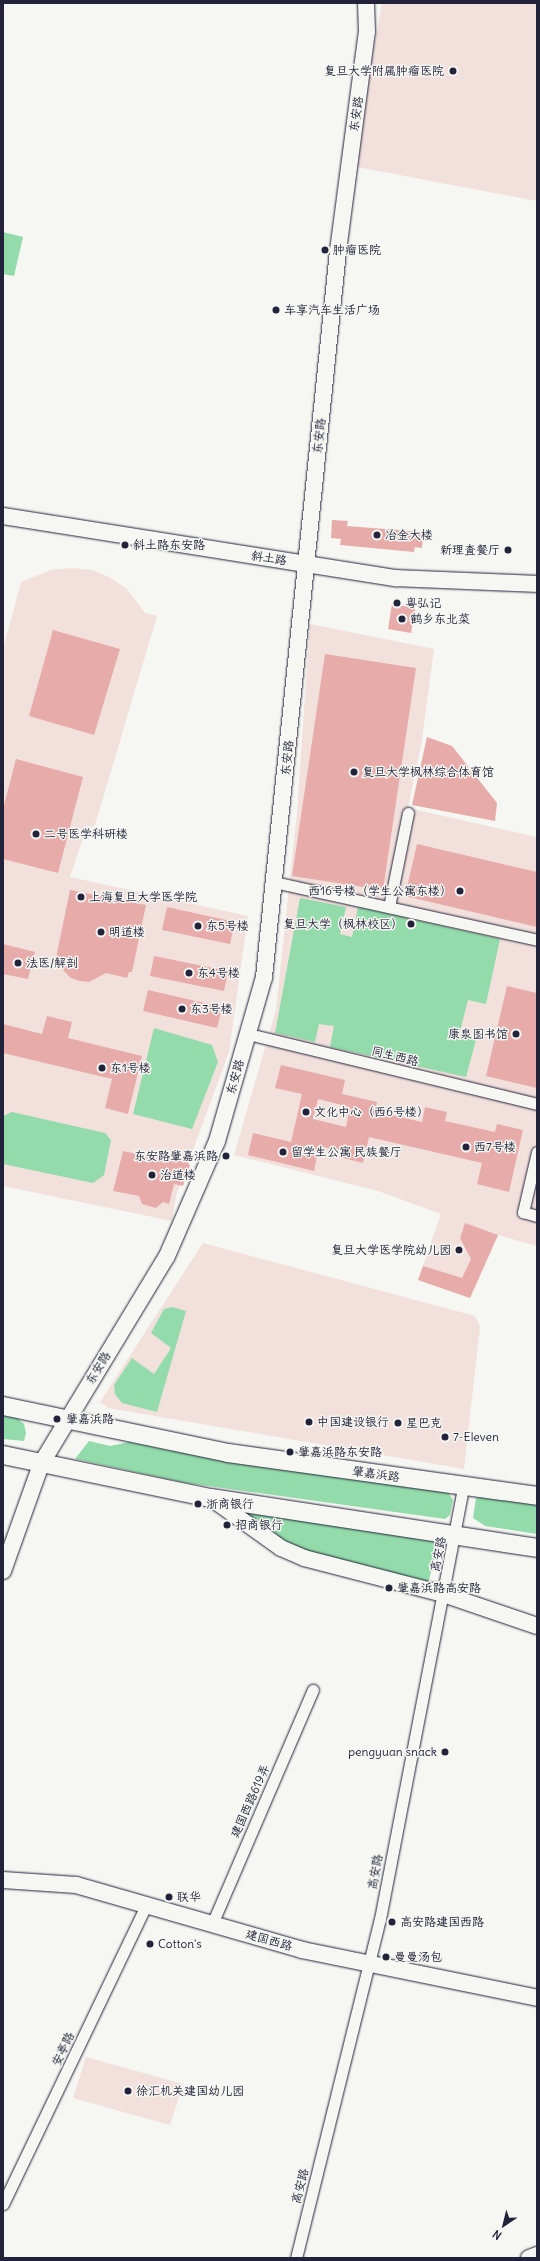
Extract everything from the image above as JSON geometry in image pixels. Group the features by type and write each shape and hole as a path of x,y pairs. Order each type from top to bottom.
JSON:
{"main road":[{"name":"肇嘉浜路","path":"3,1406 67,1421 228,1453 537,1496"},
{"path":"3,1455 211,1498 454,1537 537,1548"}],"street":[{"name":"东安路","path":"3,1571 42,1464 167,1256 217,1141 264,977 338,251 367,32 366,3"},
{"name":"斜土路","path":"3,516 396,578 537,584"},
{"path":"389,907 408,813"},
{"path":"274,882 537,940"},
{"name":"同生西路","path":"248,1034 537,1104"},
{"path":"537,1152 524,1212 537,1216"},
{"name":"高安路","path":"296,2258 368,1966 443,1594 463,1486"},
{"path":"211,1498 282,1548 304,1558 443,1594 537,1626"},
{"name":"建国西路619弄","path":"212,1924 314,1690"},
{"name":"建国西路","path":"3,1880 76,1885 212,1924 368,1966 537,1998"},
{"name":"安亭路","path":"3,2204 146,1904"},
{"path":"529,2258 537,2255"}],"shaded area":[{"name":"复旦大学附属肿瘤医院","path":"382,3 537,3 537,201 352,166"},
{"name":"上海复旦大学医学院","path":"71,568 92,570 109,577 127,589 145,613 157,616 95,825 86,829 70,877 248,916 229,1052 176,1196 172,1221 3,1186 3,649 21,582 51,570"},
{"name":"复旦大学（枫林校区）","path":"310,624 434,649 421,746 408,808 537,837 537,1246 498,1235 470,1298 418,1280 441,1214 378,1191 234,1155 276,1010 297,812"},
{"path":"203,1243 475,1316 480,1327 464,1469 108,1408 100,1402"},
{"name":"徐汇机关建国幼儿园","path":"86,2057 183,2084 170,2125 73,2098"}],"green space":[{"path":"3,232 23,237 14,276 3,274"},
{"path":"300,898 346,907 340,934 352,937 358,907 500,939 486,1004 468,1000 459,1035 476,1040 466,1077 330,1047 334,1026 319,1024 315,1042 275,1033"},
{"path":"154,1028 212,1045 218,1062 192,1129 133,1114"},
{"path":"12,1112 105,1133 111,1140 104,1175 93,1183 3,1164 3,1116"},
{"path":"172,1307 186,1311 157,1412 122,1403 115,1394 114,1385 132,1358 154,1374 171,1348 151,1333 164,1309"},
{"path":"3,1414 16,1417 24,1424 26,1433 24,1441 3,1439"},
{"path":"89,1441 110,1446 129,1442 213,1459 447,1490 453,1500 450,1515 445,1519 187,1483 75,1459"},
{"path":"489,1495 537,1502 537,1534 485,1526 473,1518 476,1498"},
{"path":"232,1507 439,1540 428,1584 325,1559 276,1539"}],"building":[{"name":"冶金大楼","path":"332,520 348,521 347,526 423,532 422,548 415,547 414,552 340,545 341,539 331,538"},
{"name":"鹤乡东北菜","path":"392,604 415,608 411,633 388,629"},
{"path":"53,630 120,649 94,735 29,716"},
{"name":"复旦大学枫林综合体育馆","path":"325,654 416,668 383,890 292,876"},
{"path":"427,737 452,746 497,803 495,821 412,805"},
{"name":"二号医学科研楼","path":"16,759 83,777 58,873 3,859 3,809"},
{"path":"417,844 537,872 537,927 405,896"},
{"name":"明道楼","path":"70,890 146,905 132,972 129,972 127,978 106,973 89,982 80,981 71,978 59,966 56,958"},
{"name":"东5号楼","path":"167,907 235,922 230,944 162,930"},
{"name":"法医/解剖","path":"3,944 35,952 28,979 3,974"},
{"name":"东4号楼","path":"154,956 228,971 224,991 150,976"},
{"name":"康泉图书馆","path":"507,986 537,993 537,1088 486,1076"},
{"name":"东3号楼","path":"148,990 222,1007 217,1028 143,1011"},
{"name":"东1号楼","path":"47,1016 72,1022 68,1038 142,1056 128,1114 105,1108 112,1079 3,1053 3,1024 42,1034"},
{"path":"281,1065 345,1080 342,1094 377,1102 375,1111 422,1122 425,1107 447,1112 445,1121 495,1132 497,1124 523,1130 509,1192 477,1184 482,1163 369,1137 363,1163 339,1157 340,1151 319,1146 314,1171 248,1155 253,1133 291,1142 302,1094 275,1088","holes":["318,1099 350,1107 346,1127 313,1119"]},
{"name":"治道楼","path":"123,1151 159,1159 164,1156 185,1160 190,1165 183,1186 174,1184 169,1204 163,1202 156,1208 142,1204 139,1196 113,1191"},
{"name":"复旦大学医学院幼儿园","path":"465,1223 498,1235 470,1298 418,1280 423,1266 462,1278 471,1259 460,1238"}],"place":[{"name":"复旦大学附属肿瘤医院","path":"453,71"},
{"name":"肿瘤医院","path":"325,250"},
{"name":"车享汽车生活广场","path":"276,310"},
{"name":"冶金大楼","path":"377,535"},
{"name":"斜土路东安路","path":"125,545"},
{"name":"新理查餐厅","path":"508,550"},
{"name":"粤弘记","path":"397,603"},
{"name":"鹤乡东北菜","path":"402,619"},
{"name":"复旦大学枫林综合体育馆","path":"354,772"},
{"name":"二号医学科研楼","path":"36,834"},
{"name":"西16号楼（学生公寓东楼）","path":"460,891"},
{"name":"上海复旦大学医学院","path":"81,897"},
{"name":"复旦大学（枫林校区）","path":"411,924"},
{"name":"东5号楼","path":"198,926"},
{"name":"明道楼","path":"101,932"},
{"name":"法医/解剖","path":"18,963"},
{"name":"东4号楼","path":"189,973"},
{"name":"东3号楼","path":"182,1009"},
{"name":"康泉图书馆","path":"516,1034"},
{"name":"东1号楼","path":"102,1068"},
{"name":"文化中心（西6号楼）","path":"306,1112"},
{"name":"西7号楼","path":"466,1147"},
{"name":"留学生公寓 民族餐厅","path":"283,1152"},
{"name":"东安路肇嘉浜路","path":"226,1156"},
{"name":"治道楼","path":"152,1175"},
{"name":"复旦大学医学院幼儿园","path":"459,1250"},
{"name":"肇嘉浜路","path":"57,1419"},
{"name":"中国建设银行","path":"309,1422"},
{"name":"星巴克","path":"398,1423"},
{"name":"7-Eleven","path":"445,1437"},
{"name":"肇嘉浜路东安路","path":"290,1452"},
{"name":"浙商银行","path":"198,1504"},
{"name":"招商银行","path":"227,1525"},
{"name":"肇嘉浜路高安路","path":"389,1588"},
{"name":"pengyuan snack","path":"445,1752"},
{"name":"联华","path":"169,1897"},
{"name":"高安路建国西路","path":"392,1922"},
{"name":"Cotton's","path":"150,1944"},
{"name":"曼曼汤包","path":"386,1957"},
{"name":"徐汇机关建国幼儿园","path":"128,2091"}]}
